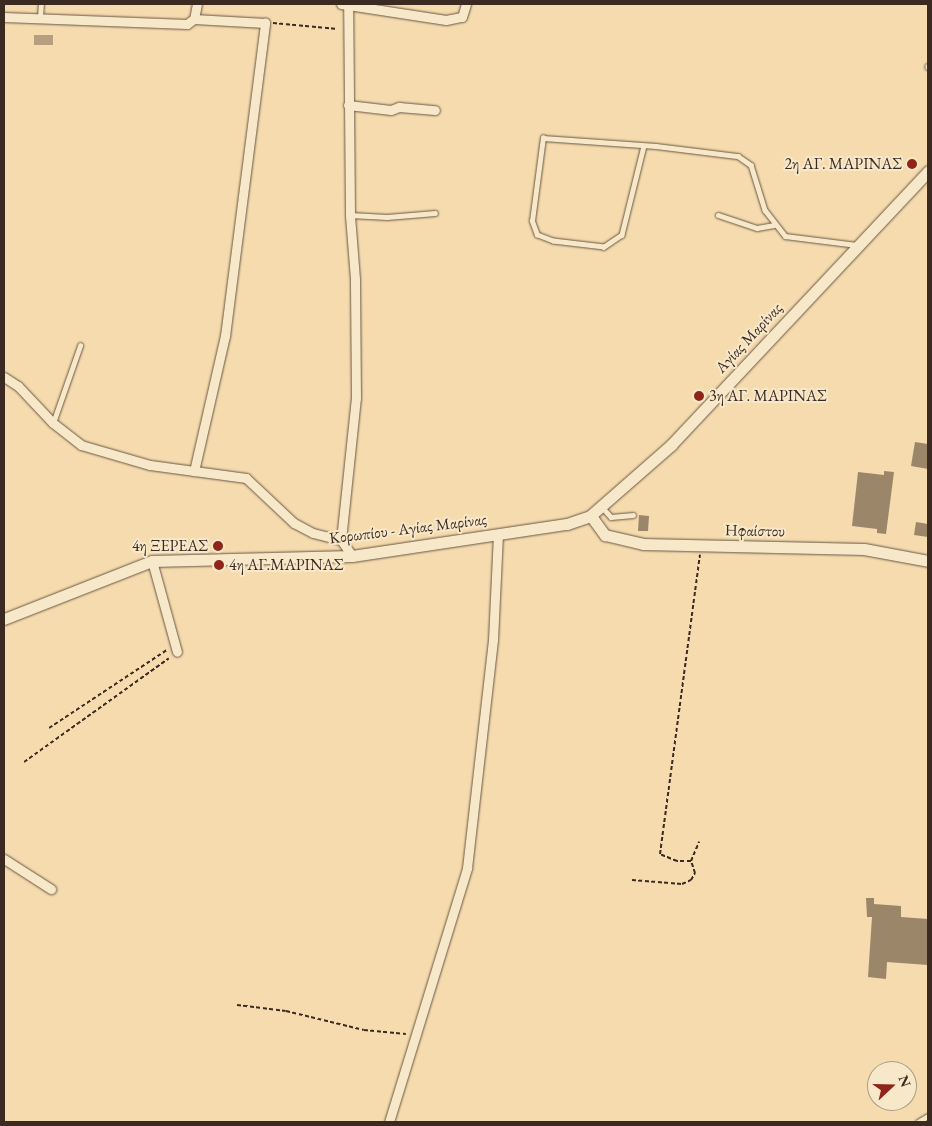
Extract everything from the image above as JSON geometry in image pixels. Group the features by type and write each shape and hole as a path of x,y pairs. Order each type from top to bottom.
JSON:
{"main road":[{"name":"Αγίας Μαρίνας","path":"498,534 567,524 591,516 602,508 671,446 928,171"},
{"name":"Ηφαίστου","path":"591,516 600,530 611,537 648,544 864,549 928,561"},
{"name":"Κορωπίου - Αγίας Μαρίνας","path":"4,619 152,561 352,556 498,534"}],"street":[{"path":"194,19 197,4"},
{"path":"352,556 341,540 356,398 355,279 350,215 348,30 344,5 446,20 462,18 466,4"},
{"path":"4,17 40,17 169,25 187,24 194,19 265,23 225,336 194,471"},
{"path":"348,105 391,110 399,106 435,110"},
{"path":"4,377 31,398 53,423 81,445 110,455 150,465 246,478 294,523 314,533 341,540"},
{"path":"389,1122 467,868 493,640 498,534"},
{"path":"152,561 176,649"},
{"path":"4,859 51,889"}],"lane":[{"path":"40,17 42,4"},
{"path":"644,146 622,236 604,246 553,241 536,235 532,221 543,138 644,146 738,156 745,160 756,174 758,192 774,224 785,236 858,246"},
{"path":"350,215 386,217 435,213"},
{"path":"718,215 757,228 774,224"},
{"path":"53,423 80,346"},
{"path":"602,508 611,517 633,515"},
{"path":"918,1122 928,1116"}],"path":[{"path":"265,23 348,30"},
{"path":"691,861 677,861 660,854 700,569 699,546"},
{"path":"49,728 129,673 176,649"},
{"path":"24,762 176,649"},
{"path":"632,880 682,884 691,880 696,873 691,861 699,842"},
{"path":"237,1005 286,1011 364,1030 416,1035"}],"shaded area":[{"path":"34,35 53,35 53,45 34,45"}],"building":[{"path":"915,442 928,444 928,469 911,466"},
{"path":"884,471 894,472 886,534 877,533 877,529 852,526 858,472 884,475"},
{"path":"639,515 649,516 648,531 638,531"},
{"path":"916,522 928,524 928,537 914,535"},
{"path":"866,898 874,898 874,904 901,906 901,917 928,919 928,965 887,962 886,979 868,977 872,917 867,917"}],"place":[{"name":"2η ΑΓ. ΜΑΡΙΝΑΣ","path":"912,164"},
{"name":"3η ΑΓ. ΜΑΡΙΝΑΣ","path":"699,396"},
{"name":"4η ΞΕΡΕΑΣ","path":"218,546"},
{"name":"4η ΑΓ.ΜΑΡΙΝΑΣ","path":"219,565"}]}
